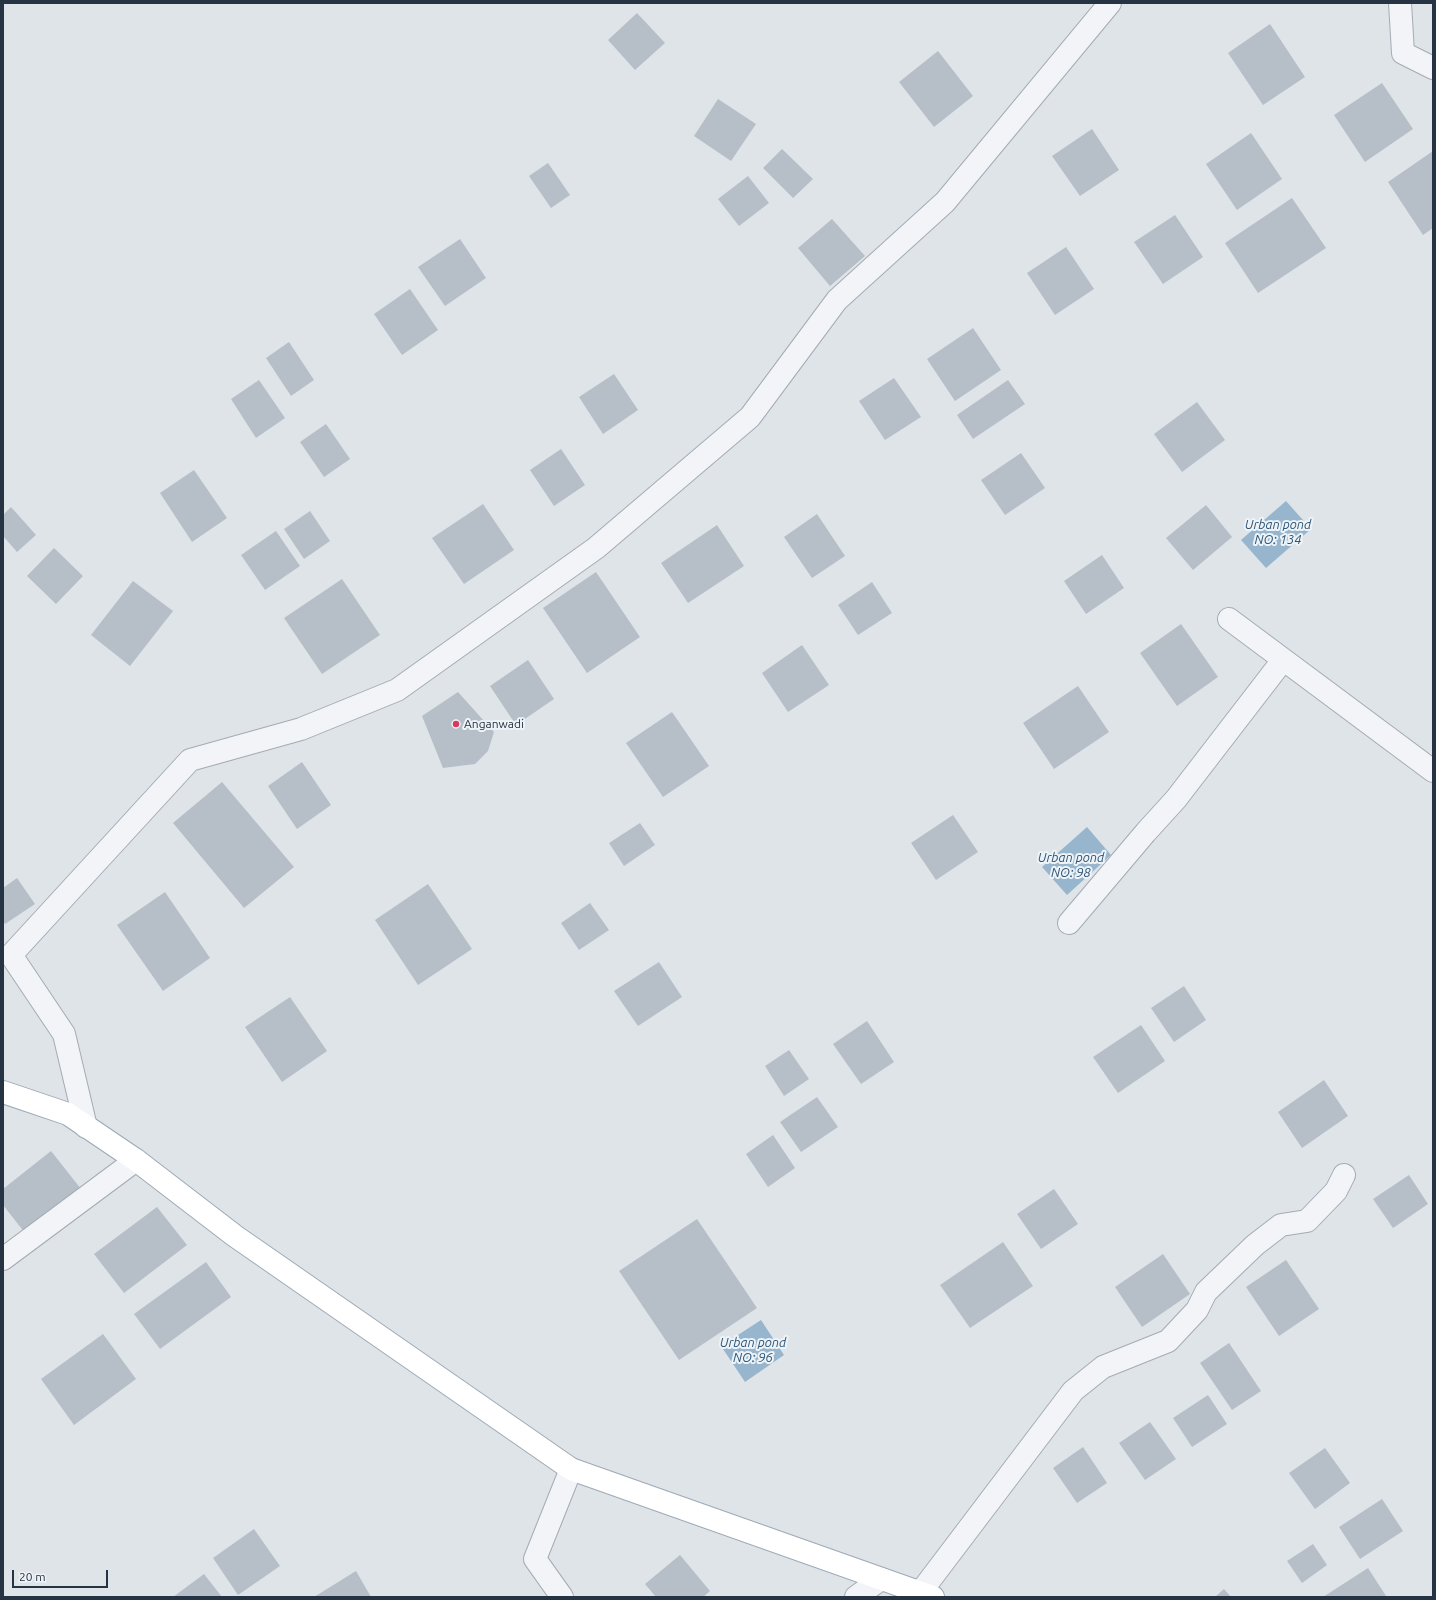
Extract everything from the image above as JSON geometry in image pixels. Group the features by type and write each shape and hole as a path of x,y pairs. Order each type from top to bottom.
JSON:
{"main road":[{"path":"3,1092 68,1114 136,1160 235,1236 571,1469 927,1595"}],"street":[{"path":"86,1127 64,1034 12,955 190,760 301,729 397,690 596,548 750,417 837,300 945,202 1110,3"},
{"path":"1400,3 1403,53 1433,68"},
{"path":"1229,619 1433,771"},
{"path":"1069,923 1176,799 1283,660"},
{"path":"3,1259 136,1160"},
{"path":"927,1595 1073,1391 1104,1367 1168,1342 1197,1310 1206,1292 1255,1245 1281,1225 1307,1222 1336,1191 1344,1175"},
{"path":"562,1597 535,1559 571,1469"},
{"path":"856,1597 881,1579"}],"water":[{"name":"Urban pond NO: 134","path":"1286,501 1311,529 1266,568 1241,540"},
{"name":"Urban pond NO: 98","path":"1087,827 1111,855 1067,895 1042,867"},
{"name":"Urban pond NO: 96","path":"761,1320 784,1355 745,1382 721,1346"}],"building":[{"path":"637,13 665,43 635,70 608,40"},
{"path":"1270,24 1305,77 1263,105 1228,53"},
{"path":"938,51 973,96 934,127 899,82"},
{"path":"1382,83 1413,129 1365,162 1334,115"},
{"path":"718,99 756,124 731,161 694,136"},
{"path":"1092,129 1119,170 1080,196 1052,156"},
{"path":"1251,133 1282,179 1237,210 1206,164"},
{"path":"782,149 813,179 793,198 763,168"},
{"path":"1433,151 1433,228 1423,235 1388,182"},
{"path":"548,163 570,195 551,208 529,176"},
{"path":"748,176 769,203 739,226 718,199"},
{"path":"1292,198 1326,248 1258,293 1225,243"},
{"path":"1175,215 1203,257 1163,284 1134,242"},
{"path":"832,219 865,256 830,286 798,248"},
{"path":"460,239 486,278 445,306 418,267"},
{"path":"1066,247 1094,289 1055,315 1027,273"},
{"path":"410,289 438,330 402,355 374,314"},
{"path":"973,328 1001,370 955,401 927,359"},
{"path":"289,342 314,380 291,396 266,358"},
{"path":"614,374 638,410 603,434 579,397"},
{"path":"894,378 921,417 885,440 859,401"},
{"path":"259,380 285,418 256,438 231,399"},
{"path":"1008,380 1025,404 973,439 957,415"},
{"path":"1197,402 1225,440 1182,472 1154,434"},
{"path":"326,424 350,459 324,477 300,442"},
{"path":"561,449 585,485 554,506 530,470"},
{"path":"1021,453 1045,488 1005,515 981,480"},
{"path":"194,470 227,518 192,542 160,493"},
{"path":"483,504 514,550 464,584 432,538"},
{"path":"1206,505 1232,537 1193,570 1166,538"},
{"path":"11,507 36,535 17,552 3,536 3,515"},
{"path":"310,511 330,541 304,559 284,529"},
{"path":"817,514 845,556 812,578 784,537"},
{"path":"717,525 744,566 688,603 661,563"},
{"path":"276,531 300,566 265,590 241,555"},
{"path":"54,548 83,576 56,604 27,576"},
{"path":"1102,555 1124,588 1086,614 1064,581"},
{"path":"596,572 640,637 587,673 543,608"},
{"path":"342,579 380,635 322,674 284,618"},
{"path":"133,581 173,611 130,666 91,635"},
{"path":"872,582 892,613 858,635 838,605"},
{"path":"1181,624 1218,677 1177,706 1140,653"},
{"path":"802,645 829,685 788,712 762,673"},
{"path":"528,660 554,699 516,725 490,686"},
{"path":"1078,686 1109,732 1054,769 1023,723"},
{"name":"Anganwadi","path":"458,692 494,732 488,751 475,764 443,768 422,716"},
{"path":"672,712 709,766 663,797 626,743"},
{"path":"302,762 331,805 297,829 268,786"},
{"path":"222,782 294,867 244,908 173,823"},
{"path":"953,815 978,852 936,880 911,843"},
{"path":"640,823 655,845 624,866 609,843"},
{"path":"17,878 35,904 5,924 3,921 3,888"},
{"path":"428,884 472,949 418,985 375,920"},
{"path":"165,892 210,958 163,991 117,925"},
{"path":"590,903 609,930 579,950 561,923"},
{"path":"659,962 682,997 638,1026 614,991"},
{"path":"1184,986 1206,1020 1174,1042 1151,1008"},
{"path":"290,997 327,1051 282,1082 245,1027"},
{"path":"867,1021 894,1062 861,1084 833,1044"},
{"path":"1141,1025 1165,1061 1118,1093 1093,1057"},
{"path":"789,1050 809,1079 784,1096 765,1066"},
{"path":"1324,1080 1348,1116 1302,1148 1278,1112"},
{"path":"817,1097 838,1127 801,1152 780,1122"},
{"path":"773,1135 795,1168 768,1187 746,1154"},
{"path":"51,1151 81,1189 25,1233 3,1205 3,1189"},
{"path":"1409,1175 1428,1204 1393,1228 1373,1199"},
{"path":"1054,1189 1078,1224 1041,1249 1017,1214"},
{"path":"157,1207 187,1245 124,1293 94,1254"},
{"path":"697,1219 757,1308 679,1360 619,1271"},
{"path":"1003,1242 1033,1286 970,1328 940,1285"},
{"path":"1163,1254 1190,1294 1142,1327 1115,1287"},
{"path":"1286,1260 1319,1309 1279,1336 1246,1287"},
{"path":"206,1262 231,1297 160,1349 134,1314"},
{"path":"103,1334 136,1379 74,1425 41,1379"},
{"path":"1229,1343 1261,1391 1232,1410 1200,1363"},
{"path":"1208,1395 1227,1424 1192,1447 1173,1418"},
{"path":"1150,1422 1176,1459 1145,1480 1119,1443"},
{"path":"1083,1447 1107,1483 1077,1503 1053,1468"},
{"path":"1325,1448 1350,1483 1315,1509 1289,1473"},
{"path":"1382,1499 1403,1531 1360,1559 1339,1527"},
{"path":"254,1529 280,1566 238,1595 213,1558"},
{"path":"1313,1544 1327,1565 1302,1583 1287,1561"},
{"path":"680,1555 710,1591 703,1597 656,1597 645,1584"},
{"path":"1368,1568 1386,1596 1323,1597"},
{"path":"356,1571 371,1597 314,1597"},
{"path":"204,1574 222,1597 173,1597"},
{"path":"1224,1589 1231,1597 1215,1597"}],"place":[{"name":"Anganwadi","path":"456,724"}]}
